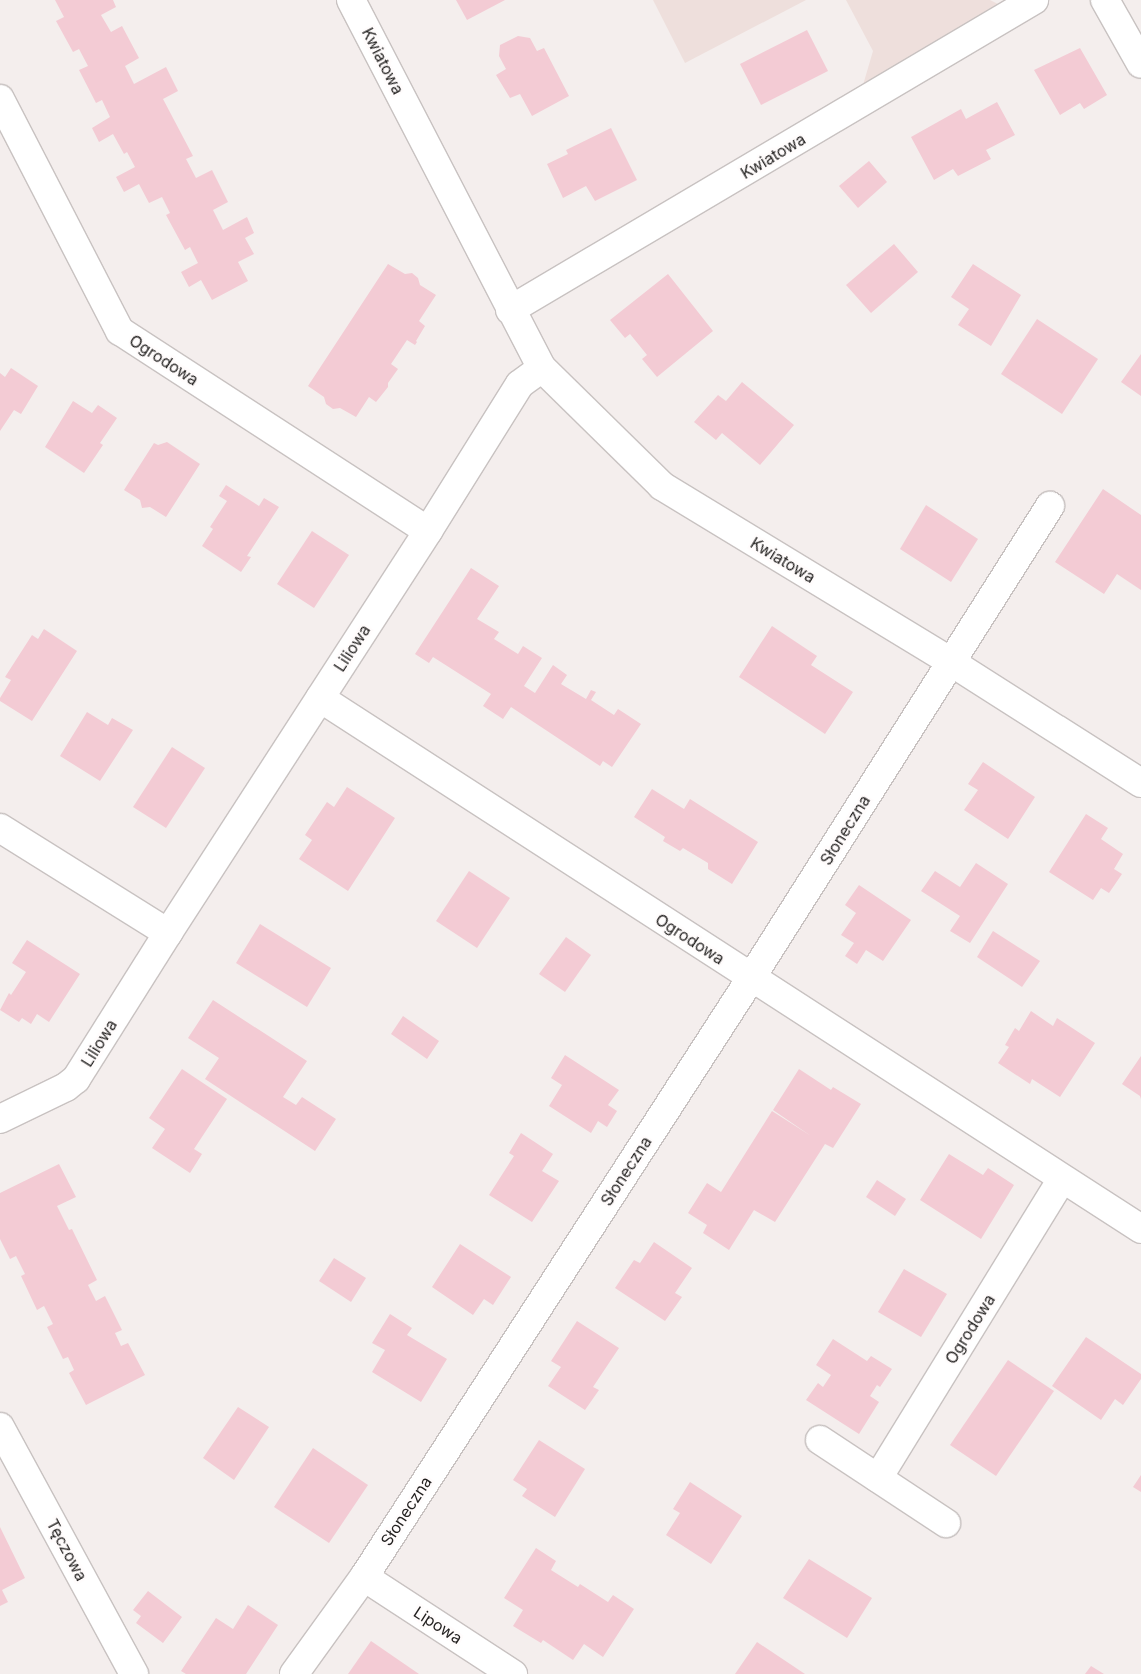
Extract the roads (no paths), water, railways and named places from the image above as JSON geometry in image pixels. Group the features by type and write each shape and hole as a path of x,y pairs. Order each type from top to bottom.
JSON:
{"street":[{"name":"Kwiatowa","path":"351,0 510,310 542,368 662,486 951,662 1141,783"},
{"name":"Kwiatowa","path":"510,310 1034,0"},
{"path":"1105,0 1141,64"},
{"name":"Ogrodowa","path":"0,99 120,331 428,531"},
{"name":"Liliowa","path":"0,1119 66,1087 76,1079 428,531 520,384 542,368"},
{"path":"951,662 1050,506"},
{"name":"Słoneczna","path":"294,1674 364,1577 751,978 951,662"},
{"name":"Ogrodowa","path":"320,698 1141,1229"},
{"path":"0,828 168,933"},
{"name":"Ogrodowa","path":"878,1478 1062,1179"},
{"name":"Tęczowa","path":"0,1427 134,1674"},
{"path":"820,1440 946,1523"},
{"name":"Lipowa","path":"364,1577 513,1674"}]}
